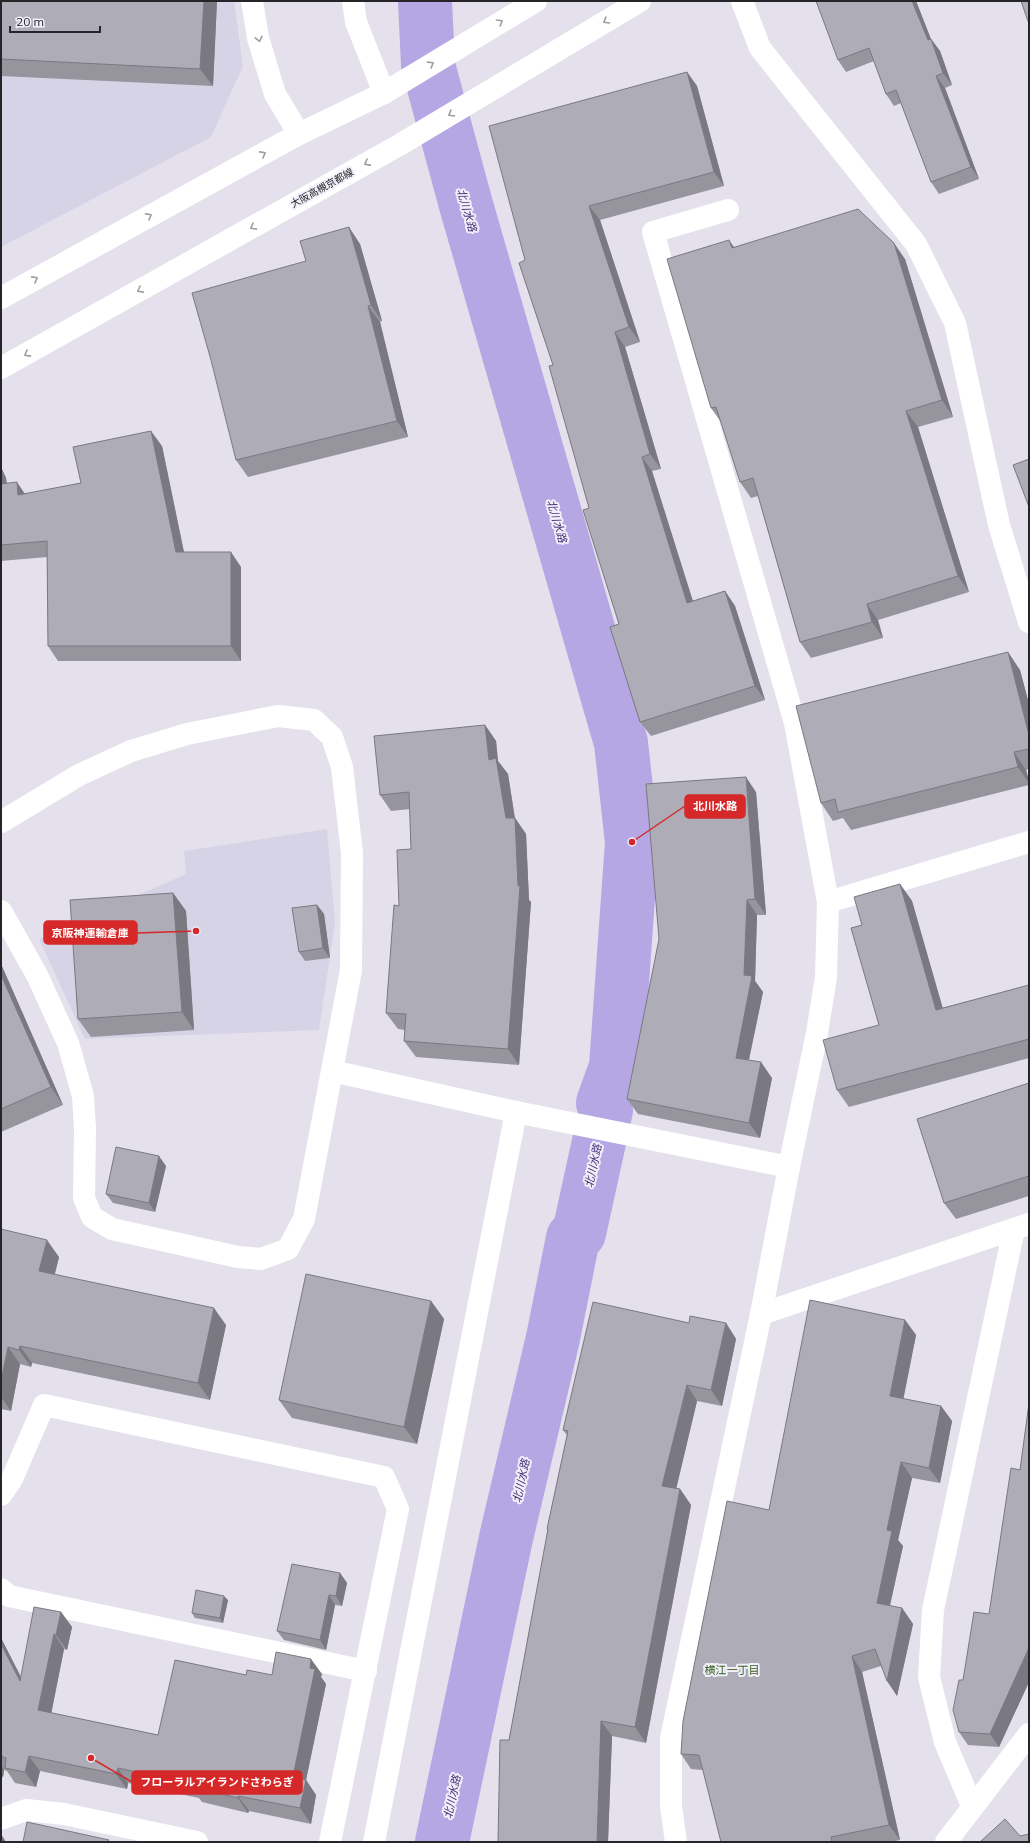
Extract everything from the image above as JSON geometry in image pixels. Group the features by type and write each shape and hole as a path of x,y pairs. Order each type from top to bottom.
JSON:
{"street":[{"path":"252,1 258,38 275,94 299,134"},
{"path":"352,1 356,22 391,89"},
{"path":"1,298 299,134 391,89 536,1"},
{"name":"大阪高槻京都線","path":"1,368 401,144 640,1"},
{"path":"742,1 760,48 916,244 955,322 999,525 1029,622"},
{"path":"676,1842 671,1806 671,1738 761,1314 789,1166 817,1033 826,977 828,902 795,723 653,232 728,210"},
{"path":"1,822 79,775 131,751 187,734 278,716 314,720 332,737 342,767 352,853 351,970 304,1219 288,1249 261,1259 238,1257 112,1229 92,1217 84,1198 85,1129 83,1096 68,1043 37,975 1,911"},
{"path":"828,902 1029,842"},
{"path":"332,1072 516,1112 789,1166"},
{"path":"374,1842 516,1112"},
{"path":"761,1314 1022,1226"},
{"path":"972,1806 945,1742 929,1677 933,1610 1022,1226"},
{"path":"1,1495 12,1479 44,1405 384,1477 398,1509 330,1842"},
{"path":"1,1589 10,1596 366,1671"},
{"path":"946,1842 972,1806 1029,1734"},
{"path":"1,1819 26,1810 64,1814 197,1842"}],"shaded area":[{"path":"1,1 234,1 243,66 211,137 1,247"},
{"path":"327,829 335,923 319,1030 85,1039 39,939 186,874 184,851"}],"building":[{"path":"1,1 204,1 200,69 1,59"},
{"path":"816,1 912,1 928,40 931,39 943,73 936,76 971,167 931,182 896,90 886,94 869,48 838,60"},
{"path":"1021,1 1029,1 1029,24"},
{"path":"687,72 714,172 589,206 629,327 615,332 650,454 642,457 687,603 725,591 755,686 640,722 610,627 619,624 583,510 589,508 549,366 553,365 519,263 525,260 489,126"},
{"path":"858,209 894,243 942,400 906,411 958,576 867,604 872,622 800,642 753,478 740,482 716,407 711,408 667,259 729,240 732,248"},
{"path":"349,227 371,305 368,306 397,421 236,460 211,360 192,293 306,261 300,241"},
{"path":"151,431 176,552 231,552 231,646 48,646 47,541 1,545 1,484 17,482 18,495 81,483 73,447"},
{"path":"1029,459 1029,507 1013,465"},
{"path":"1008,652 1029,735 1029,749 1014,752 1018,767 838,812 835,799 821,803 796,706"},
{"path":"485,725 489,760 496,758 506,818 515,818 518,886 520,886 508,1049 404,1041 406,1014 386,1013 394,905 399,906 397,850 411,849 409,792 380,795 374,736"},
{"path":"746,777 755,899 747,900 744,975 752,976 736,1058 761,1062 749,1123 627,1099 659,939 646,784"},
{"path":"900,884 936,1010 1029,985 1029,1039 837,1090 823,1040 879,1025 851,928 862,925 854,897"},
{"path":"173,893 182,1012 78,1019 70,900"},
{"path":"317,905 323,948 299,952 292,908"},
{"path":"1,975 51,1087 1,1109"},
{"path":"1029,1083 1029,1176 944,1203 917,1119"},
{"path":"116,1147 159,1156 149,1203 106,1194"},
{"path":"1,1229 47,1240 39,1271 214,1308 198,1383 20,1346 19,1350 8,1347 1,1381"},
{"path":"306,1274 431,1301 404,1427 279,1400"},
{"path":"810,1300 905,1320 890,1396 941,1406 929,1468 901,1462 887,1530 892,1531 877,1603 902,1608 887,1681 875,1649 852,1656 889,1825 831,1837 832,1842 721,1842 699,1755 681,1754 683,1721 727,1501 769,1510"},
{"path":"593,1302 689,1323 690,1316 726,1323 711,1390 687,1385 662,1486 680,1489 635,1727 601,1721 597,1842 498,1842 500,1740 509,1740 547,1529 568,1431 563,1430"},
{"path":"1029,1403 1028,1650 990,1734 959,1732 953,1710 959,1680 963,1680 974,1612 989,1614 1011,1468 1020,1470"},
{"path":"292,1564 340,1573 336,1596 329,1595 320,1640 277,1631"},
{"path":"196,1590 224,1596 220,1618 192,1613"},
{"path":"34,1607 61,1612 56,1635 54,1634 38,1710 158,1735 175,1660 246,1675 247,1670 272,1675 276,1652 311,1659 310,1668 315,1669 293,1777 306,1780 300,1808 238,1796 238,1798 192,1787 192,1784 118,1768 116,1774 29,1756 25,1772 5,1768 6,1758 1,1756 1,1644 20,1681"},
{"path":"1005,1819 1020,1836 1029,1834 1029,1842 980,1842"},
{"path":"27,1822 109,1840 108,1842 23,1842"}],"waterway":[{"name":"北川水路","path":"425,1 428,65 466,205 621,743 632,842 616,1067 603,1103 606,1110 579,1233 573,1238 553,1338 506,1538 442,1842"}],"place":[{"name":"北川水路","path":"632,842"},
{"name":"京阪神運輸倉庫","path":"196,931"},
{"name":"フローラルアイランドさわらぎ","path":"91,1758"}],"district":[{"name":"横江一丁目","path":"732,1670"}]}
